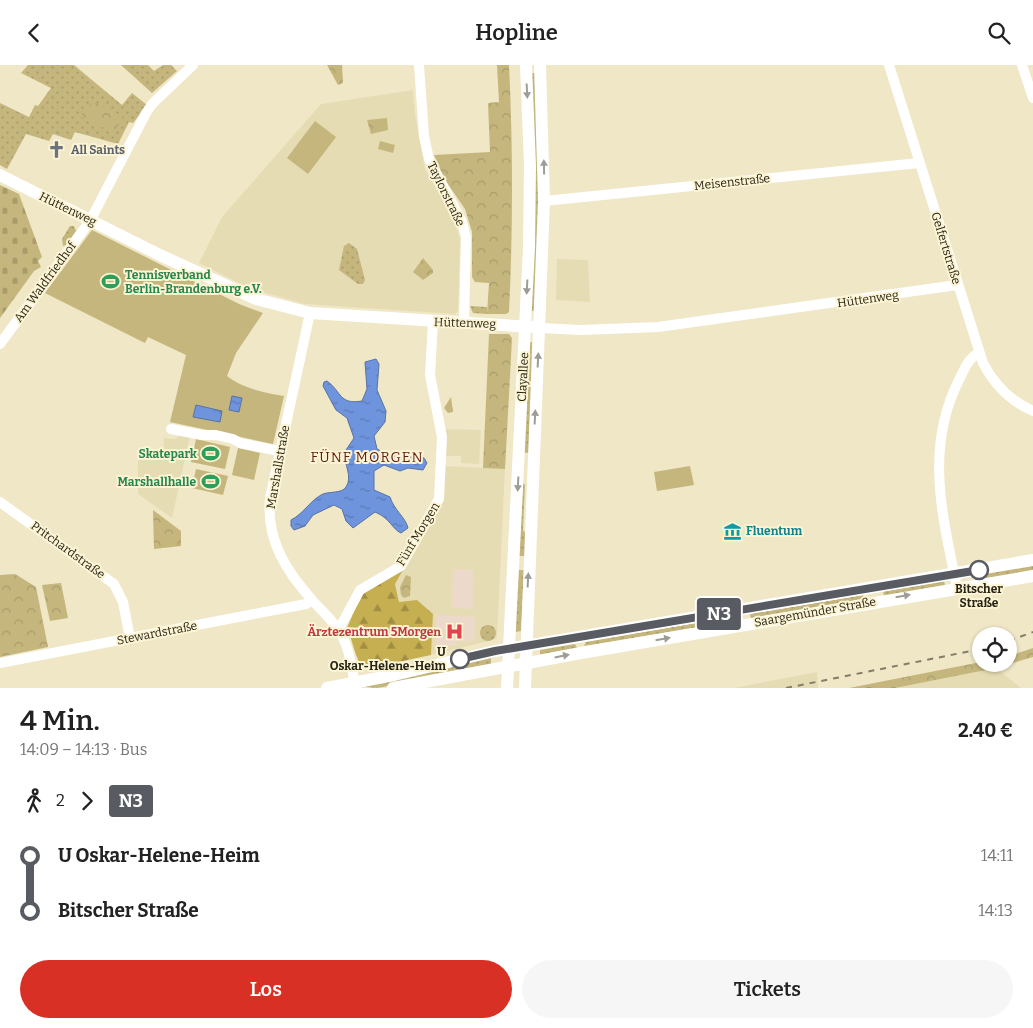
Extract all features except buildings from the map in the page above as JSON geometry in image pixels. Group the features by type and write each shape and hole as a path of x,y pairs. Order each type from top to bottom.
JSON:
{"main road":[{"name":"Clayallee","path":"507,688 530,197 526,65"},
{"name":"Clayallee","path":"525,688 544,201 540,65"},
{"name":"Hüttenweg","path":"0,175 90,221 248,296 310,313 540,329"},
{"name":"Saargemünder Straße","path":"327,688 355,685 510,649 1033,560"},
{"name":"Saargemünder Straße","path":"393,688 1033,575"}],"street":[{"path":"90,221 146,113 153,103 193,65"},
{"name":"Taylorstraße","path":"418,65 424,136 430,164 462,222 466,237 464,323"},
{"name":"Gelfertstraße","path":"890,65 979,353 988,373 999,386 1014,401 1033,411"},
{"path":"1022,65 1033,98"},
{"name":"Meisenstraße","path":"544,201 919,163"},
{"name":"Am Waldfriedhof","path":"0,344 90,221"},
{"name":"Hüttenweg","path":"540,329 581,330 658,327 957,285"},
{"name":"Marshallstraße","path":"310,313 270,498 271,528 282,562 345,641 355,685"},
{"name":"Fünf Morgen","path":"338,631 360,590 401,566 439,499 442,437 430,375 433,322"},
{"path":"957,587 938,485 938,456 944,421 955,388 972,357 979,353"},
{"path":"172,429 202,435 216,435 234,439 240,443 279,451"},
{"name":"Pritchardstraße","path":"0,501 114,584 121,596 130,638"},
{"name":"Stewardstraße","path":"0,663 306,604 312,600"}],"shaded area":[{"path":"413,90 415,115 425,169 453,217 460,239 458,311 455,314 305,304 249,288 199,263 222,217 321,104"},
{"path":"557,259 588,260 590,302 556,300"},
{"path":"444,429 481,430 479,464 461,463 461,456 444,456"},
{"path":"182,434 190,436 172,518 138,494 138,460 163,459 164,438 175,439"},
{"path":"444,466 505,469 497,637 496,639 431,655 433,614 399,602 395,584 443,499"},
{"name":"Ärztezentrum 5Morgen","path":"453,569 474,570 473,609 451,608"},
{"name":"Ärztezentrum 5Morgen","path":"436,615 475,617 474,642 457,641 456,646 435,645"},
{"path":"817,672 818,688 734,688"},
{"path":"976,672 1001,672 1021,688 895,688"}],"green space":[{"path":"28,65 74,65 122,105 132,93 147,105 133,123 129,122 118,144 75,132 71,140 53,134 49,141 26,134 7,169 0,165 0,103 29,117 35,105 38,106 51,88 21,73"},
{"path":"121,65 148,65 154,71 163,65 171,65 177,71 152,93"},
{"path":"327,65 342,65 343,83 338,85"},
{"path":"497,65 509,65 512,189 509,312 506,314 487,314 489,283 475,282 472,277 472,232 465,209 443,177 434,155 490,152 488,103 499,102"},
{"path":"529,73 537,73 540,132 537,311 530,311"},
{"path":"95,103 123,117 115,133 81,117 85,107"},
{"path":"387,118 388,130 371,134 367,120"},
{"path":"315,121 336,137 308,174 287,158"},
{"path":"380,141 395,145 393,153 378,149"},
{"path":"0,185 19,194 42,257 38,261 41,267 34,271 0,318"},
{"path":"70,226 74,226 76,231 66,245 63,246 62,239"},
{"path":"92,230 239,304 263,313 236,353 227,376 247,387 284,396 273,444 170,422 186,355 148,337 145,343 45,293"},
{"path":"349,243 357,249 365,280 363,284 358,284 339,270 344,246"},
{"path":"423,258 433,270 433,273 423,280 413,272"},
{"path":"470,306 487,307 487,314 473,313"},
{"path":"489,334 509,334 512,338 505,469 483,468"},
{"path":"529,342 532,342 530,452 524,453"},
{"path":"451,397 453,412 448,413 444,408"},
{"name":"Skatepark","path":"196,439 230,447 225,469 191,462"},
{"path":"238,448 260,453 254,480 232,475"},
{"path":"690,466 694,485 657,491 654,472"},
{"name":"Marshallhalle","path":"196,469 228,476 223,495 192,488"},
{"path":"523,483 525,485 523,530 526,534 525,556 519,556"},
{"path":"153,510 181,531 181,546 154,549"},
{"path":"1033,565 1033,571 980,580 979,574"},
{"path":"403,570 395,584 399,602 417,600 433,614 431,655 365,669 356,656 347,628 361,595"},
{"path":"518,570 524,570 521,631 515,632"},
{"path":"15,574 36,587 48,647 0,657 0,575"},
{"path":"406,575 411,577 410,596 404,598 401,595 400,587"},
{"path":"944,580 945,586 884,596 883,591"},
{"path":"61,583 68,618 50,621 42,585"},
{"path":"863,595 864,599 751,618 750,615 752,613"},
{"path":"735,616 737,621 584,646 586,642"},
{"path":"485,625 491,625 496,630 494,639 485,641 480,636 480,630"},
{"path":"575,644 577,648 540,655 540,650"},
{"path":"1033,648 1033,657 1017,662 1017,653"},
{"path":"491,656 491,667 377,688 366,687 366,685"},
{"path":"972,664 972,672 976,672 895,688 849,688"}],"water":[{"path":"376,359 379,364 377,390 386,411 385,422 374,436 377,449 391,456 424,458 427,463 423,470 408,468 400,471 384,465 374,471 374,490 390,497 408,528 401,533 384,517 375,512 353,528 346,521 342,509 334,505 313,515 305,526 294,530 291,526 291,520 321,495 344,489 349,479 344,453 354,438 347,418 336,410 323,386 324,382 327,381 342,397 349,401 362,401 367,389 365,362"},
{"path":"232,396 242,398 239,412 229,410"},
{"path":"196,405 222,411 220,422 193,417"}],"railway":[{"path":"1017,638 1033,632"},
{"path":"786,688 972,651"}],"bus line":[{"name":"N3","path":"460,659 495,651 544,645 979,570"}],"place":[{"name":"All Saints","path":"57,150"},
{"name":"Tennisverband Berlin-Brandenburg e.V.","path":"111,282"},
{"name":"Skatepark","path":"211,454"},
{"name":"Marshallhalle","path":"210,482"},
{"name":"Fluentum","path":"732,531"},
{"name":"Bitscher Straße","path":"979,570"},
{"name":"Ärztezentrum 5Morgen","path":"455,632"},
{"name":"U Oskar-Helene-Heim","path":"460,659"}],"district":[{"name":"FÜNF MORGEN","path":"367,457"}]}
